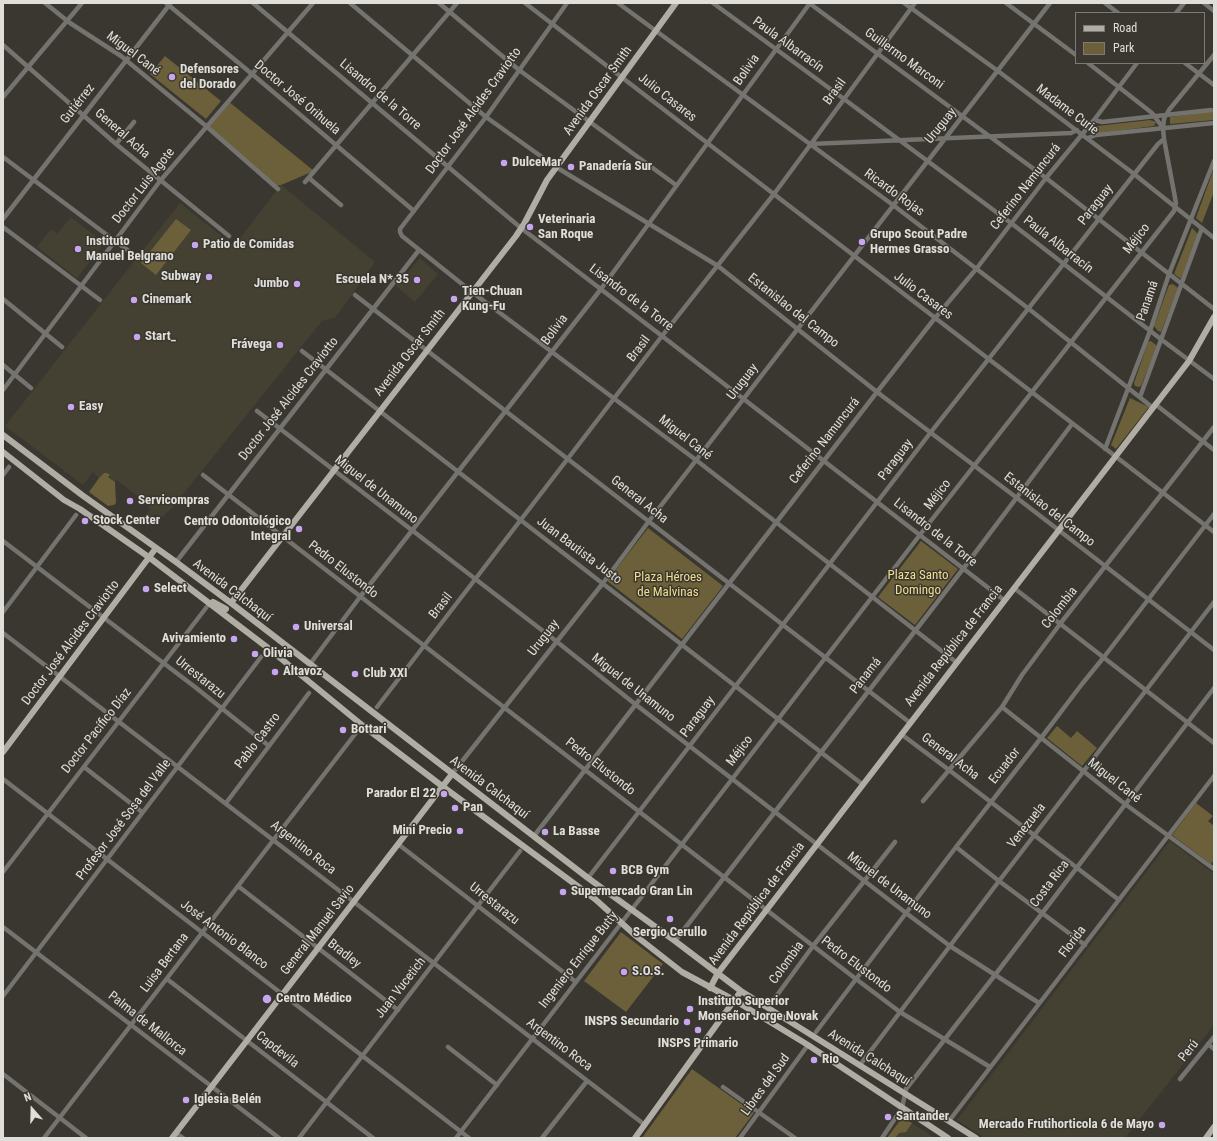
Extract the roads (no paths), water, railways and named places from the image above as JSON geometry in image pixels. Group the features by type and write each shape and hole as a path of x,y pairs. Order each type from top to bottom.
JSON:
{"main road":[{"name":"Avenida Oscar Smith","path":"231,603 521,228 541,190 556,167 676,3"},
{"name":"Avenida República de Francia","path":"710,988 718,973 909,722 1189,361 1214,317"},
{"name":"Avenida Calchaquí","path":"3,434 82,495 231,603 588,878 632,909 741,991 976,1138"},
{"name":"Avenida Calchaquí","path":"3,452 121,543 125,545 128,543 150,558 209,604 225,612 362,725 595,899 621,924 682,972 734,1000 808,1045 948,1138"},
{"path":"128,543 135,533"},
{"name":"Doctor José Alcides Craviotto","path":"3,752 156,548"},
{"path":"178,580 225,612"},
{"name":"General Manuel Savio","path":"174,1135 452,774"},
{"path":"635,1138 741,991"},
{"path":"1210,1136 1214,1127"}],"street":[{"name":"Miguel Cané","path":"45,3 67,20 126,60 206,126 278,189"},
{"path":"3,97 82,3"},
{"name":"Lisandro de la Torre","path":"254,3 521,228 1004,600"},
{"name":"Doctor Luis Agote","path":"3,390 160,181 313,3"},
{"name":"Estanislao del Campo","path":"350,3 486,117 556,167 718,266 877,392 1214,650"},
{"path":"439,3 519,70 676,185"},
{"path":"305,182 457,3"},
{"name":"Julio Casares","path":"525,3 1214,532"},
{"name":"Doctor José Alcides Craviotto","path":"400,232 400,229 486,117 567,3"},
{"name":"Ricardo Rojas","path":"618,3 893,205 977,268 1140,397 1214,450"},
{"name":"Paula Albarracín","path":"713,3 844,98 1011,223 1214,379"},
{"name":"Bolivia","path":"310,664 360,597 506,412 600,289 810,3"},
{"name":"Guillermo Marconi","path":"810,3 878,52 1099,218 1214,309"},
{"name":"Madame Curie","path":"904,3 1088,138 1192,219 1214,238"},
{"name":"Brasil","path":"377,707 662,336 774,194 915,3"},
{"path":"1006,3 1075,53"},
{"name":"Uruguay","path":"452,774 602,583 927,160 963,116 1050,3"},
{"path":"1105,3 1117,12"},
{"path":"1177,12 1184,3"},
{"path":"1204,3 1214,11"},
{"name":"Gutiérrez","path":"3,219 168,4"},
{"name":"Doctor José Orihuela","path":"168,4 414,211"},
{"name":"General Acha","path":"3,45 116,144 229,236"},
{"path":"1176,207 1164,138 1163,128 1166,115 1214,55"},
{"path":"1089,64 1156,116 1163,128"},
{"name":"Ceferino Namuncurá","path":"534,836 728,583 935,318 977,268 1046,178 1094,120 1136,64"},
{"path":"1186,64 1214,85"},
{"path":"1094,120 1102,122 1211,110"},
{"path":"116,144 134,122"},
{"path":"1088,138 1096,135 1214,123"},
{"path":"810,144 1071,133 1077,130"},
{"name":"Paraguay","path":"588,878 829,564 878,503 931,432 1099,218 1164,138"},
{"path":"3,157 133,254"},
{"name":"Panamá","path":"1105,449 1129,388 1169,274 1214,163"},
{"path":"309,178 341,205"},
{"name":"Méjico","path":"632,909 919,536 1176,207"},
{"path":"3,227 100,300"},
{"name":"Panamá","path":"1140,397 1202,228"},
{"name":"Miguel Cané","path":"400,232 402,236 472,292 696,460 775,523 956,662"},
{"name":"Doctor José Alcides Craviotto","path":"176,562 419,250"},
{"name":"General Acha","path":"355,296 569,459 909,722"},
{"path":"3,299 62,347"},
{"name":"Juan Bautista Justo","path":"302,351 736,685 862,784"},
{"path":"3,365 31,388"},
{"name":"Miguel de Unamuno","path":"257,411 412,532 556,641 816,845 950,946 1040,1003"},
{"name":"Panamá","path":"675,941 774,811 963,569 1072,424"},
{"name":"Colombia","path":"923,802 1002,707 1022,675 1060,624 1214,428"},
{"path":"3,475 9,467"},
{"name":"Pedro Elustondo","path":"203,475 856,979 900,1012 990,1066"},
{"name":"Ecuador","path":"816,1032 956,846 1214,514"},
{"path":"3,612 76,515"},
{"name":"Urrestarazu","path":"3,542 164,663 269,746"},
{"path":"1014,588 1214,743"},
{"name":"Venezuela","path":"860,1065 999,881 1214,602"},
{"name":"Avenida Oscar Smith","path":"225,612 231,603"},
{"name":"Doctor Pacífico Díaz","path":"3,872 209,604"},
{"name":"Argentino Roca","path":"3,633 274,839 645,1125"},
{"name":"Profesor José Sosa del Valle","path":"3,996 261,657"},
{"name":"Costa Rica","path":"882,1138 902,1108 906,1089 1214,688"},
{"name":"Pablo Castro","path":"226,803 309,693"},
{"name":"Miguel Cané","path":"1002,707 1124,804 1213,866"},
{"name":"Luisa Bertana","path":"44,1138 362,725"},
{"name":"General Acha","path":"901,734 1119,900"},
{"path":"84,767 142,812"},
{"name":"Florida","path":"949,1121 1214,776"},
{"name":"José Antonio Blanco","path":"3,779 469,1138"},
{"name":"Colombia","path":"772,1002 813,946 895,842"},
{"name":"Urrestarazu","path":"398,844 576,982"},
{"path":"956,846 999,881 1085,944"},
{"name":"Juan Vucetich","path":"299,1138 520,851"},
{"name":"Bradley","path":"238,886 398,1010"},
{"name":"Ingeniero Enrique Butty","path":"456,1138 632,909"},
{"name":"Palma de Mallorca","path":"3,927 279,1138"},
{"name":"Capdevila","path":"167,979 374,1138"},
{"name":"Perú","path":"1180,1079 1214,1036"},
{"path":"1208,1044 1214,1049"},
{"name":"Libres del Sud","path":"740,1138 808,1045"},
{"path":"448,1047 497,1085"},
{"path":"3,1074 86,1138"},
{"path":"542,1138 587,1081"},
{"path":"723,1087 795,1138"},
{"path":"174,1135 183,1138"}],"place":[{"name":"Defensores del Dorado","path":"172,77"},
{"name":"DulceMar","path":"504,163"},
{"name":"Panadería Sur","path":"571,167"},
{"name":"Veterinaria San Roque","path":"530,227"},
{"name":"Grupo Scout Padre Hermes Grasso","path":"862,242"},
{"name":"Patio de Comidas","path":"195,245"},
{"name":"Instituto Manuel Belgrano","path":"78,249"},
{"name":"Subway","path":"209,277"},
{"name":"Escuela N* 35","path":"417,280"},
{"name":"Jumbo","path":"297,284"},
{"name":"Tien-Chuan Kung-Fu","path":"454,299"},
{"name":"Cinemark","path":"134,300"},
{"name":"Start_","path":"137,337"},
{"name":"Frávega","path":"280,345"},
{"name":"Easy","path":"71,407"},
{"name":"Servicompras","path":"130,501"},
{"name":"Stock Center","path":"85,521"},
{"name":"Centro Odontológico Integral","path":"299,529"},
{"name":"Select","path":"146,589"},
{"name":"Universal","path":"296,627"},
{"name":"Avivamiento","path":"234,639"},
{"name":"Olivia","path":"255,654"},
{"name":"Altavoz","path":"275,672"},
{"name":"Club XXI","path":"355,674"},
{"name":"Bottari","path":"343,730"},
{"name":"Parador El 22","path":"444,794"},
{"name":"Pan","path":"455,808"},
{"name":"Mini Precio","path":"460,831"},
{"name":"La Basse","path":"545,832"},
{"name":"BCB Gym","path":"613,871"},
{"name":"Supermercado Gran Lin","path":"563,892"},
{"name":"Sergio Cerullo","path":"670,919"},
{"name":"S.O.S.","path":"624,972"},
{"name":"Centro Médico","path":"267,999"},
{"name":"Instituto Superior Monseñor Jorge Novak","path":"690,1009"},
{"name":"INSPS Secundario","path":"687,1022"},
{"name":"INSPS Primario","path":"698,1030"},
{"name":"Rio","path":"814,1060"},
{"name":"Iglesia Belén","path":"186,1100"},
{"name":"Santander","path":"888,1117"},
{"name":"Mercado Frutihorticola 6 de Mayo","path":"1162,1125"}],"park label":[{"name":"Plaza Santo Domingo","path":"918,584"},
{"name":"Plaza Héroes de Malvinas","path":"668,586"}]}
